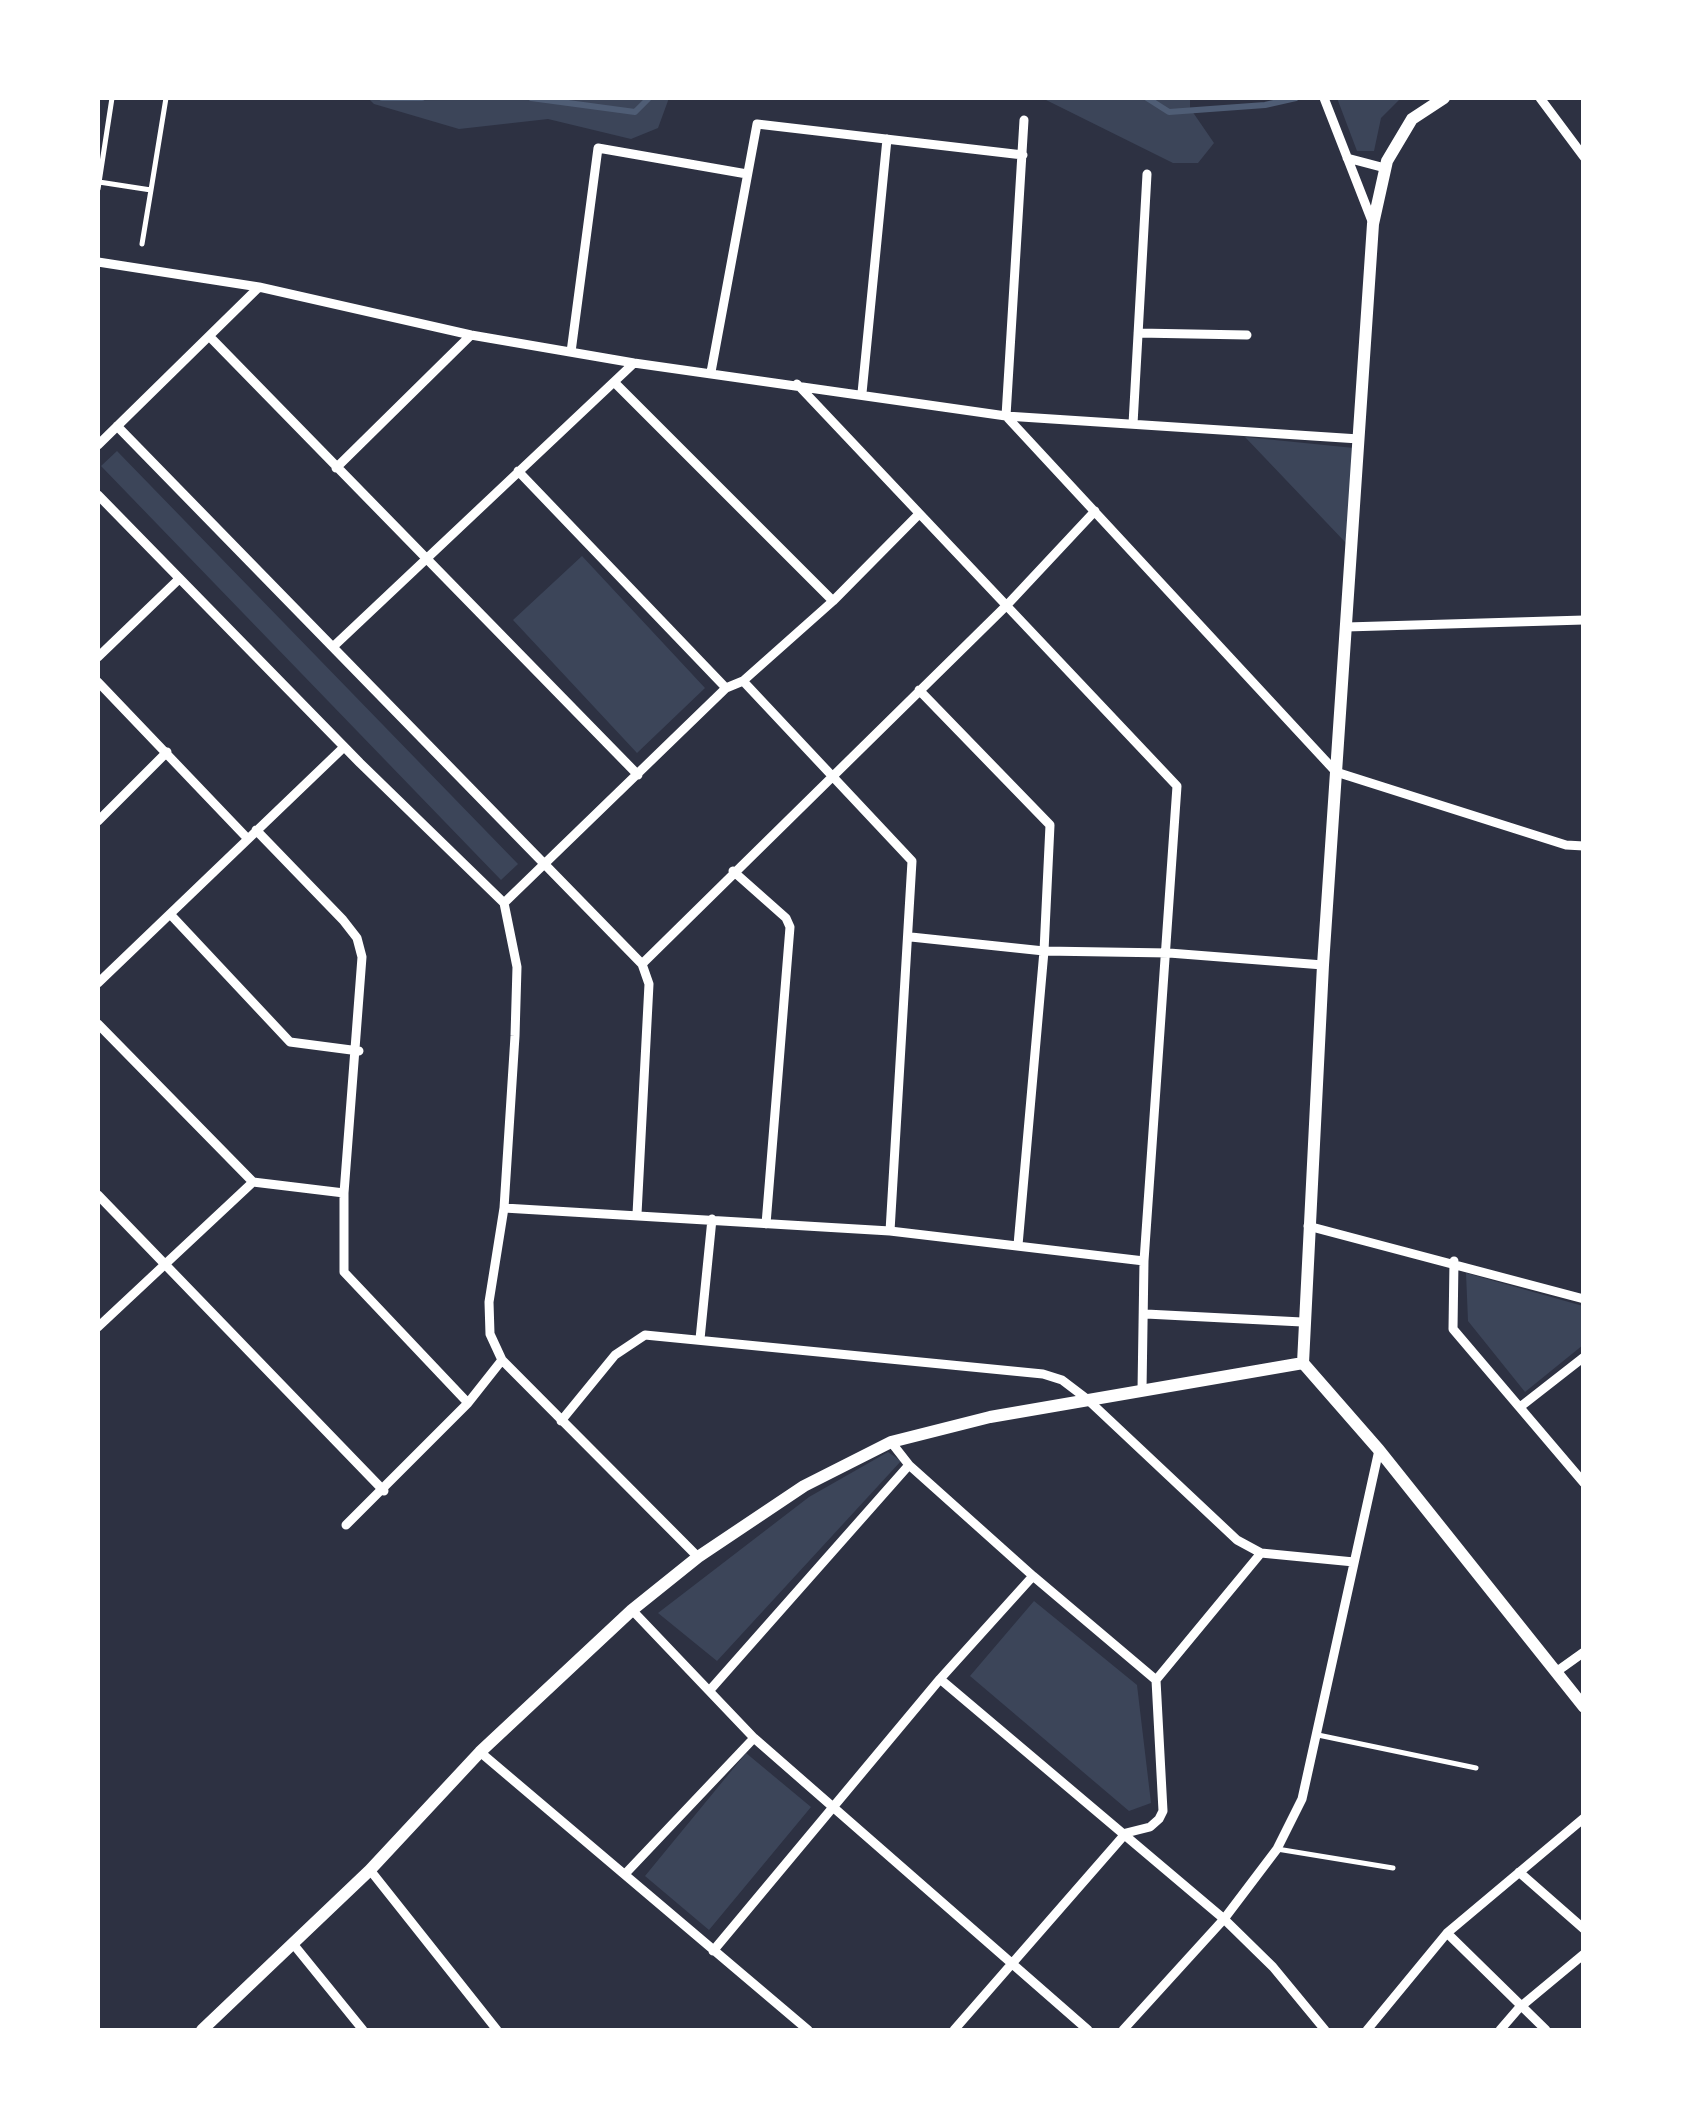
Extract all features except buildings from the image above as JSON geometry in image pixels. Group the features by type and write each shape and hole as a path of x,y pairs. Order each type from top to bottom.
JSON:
{"main road":[{"path":"1444,98 1412,119 1385,168 1373,224 1323,965 1302,1322 1303,1362 1379,1450 1584,1707"},
{"path":"209,2028 370,1870 480,1752 632,1610 698,1557 804,1486 891,1442 1087,1399 1303,1362"}],"street":[{"path":"1324,98 1373,224"},
{"path":"1540,98 1584,156"},
{"path":"1024,120 1006,416 1336,772 1530,835 1584,846"},
{"path":"711,372 757,124 1023,156"},
{"path":"862,393 886,139"},
{"path":"571,352 598,148 748,174"},
{"path":"1347,158 1385,168"},
{"path":"1133,424 1147,174"},
{"path":"98,262 258,287 471,335 634,363 1006,416 1358,439"},
{"path":"98,445 211,338 258,287"},
{"path":"1138,333 1246,335"},
{"path":"336,468 471,335"},
{"path":"211,338 638,775"},
{"path":"334,644 634,363"},
{"path":"614,382 833,601"},
{"path":"796,384 1178,786 1144,1260 1142,1390"},
{"path":"117,426 334,644 543,866 642,964 649,984 637,1214"},
{"path":"518,471 726,688"},
{"path":"98,495 344,747 504,903 517,967 504,1208 489,1302 490,1334 502,1360 698,1557"},
{"path":"642,964 1008,604 1095,511"},
{"path":"504,903 726,688 742,681 833,601 919,514"},
{"path":"98,657 179,579"},
{"path":"1346,626 1584,620"},
{"path":"742,681 912,861 911,937 890,1232"},
{"path":"98,682 248,839"},
{"path":"919,690 1050,825 1044,951 1018,1245"},
{"path":"98,983 344,747"},
{"path":"98,821 166,752"},
{"path":"256,830 358,938 362,957 358,1051 344,1193 344,1272 468,1403"},
{"path":"733,872 786,918 790,926 766,1224"},
{"path":"170,914 290,1042 358,1051"},
{"path":"911,937 1044,951 1169,953 1323,965"},
{"path":"98,1024 253,1182 344,1193"},
{"path":"98,1327 253,1182"},
{"path":"98,1195 384,1491"},
{"path":"504,1208 890,1232 1144,1260"},
{"path":"700,1340 712,1220"},
{"path":"1308,1226 1454,1261 1584,1299"},
{"path":"1454,1261 1453,1329 1584,1483"},
{"path":"1146,1314 1302,1322"},
{"path":"560,1421 627,1346 646,1335 1043,1374 1062,1380 1087,1399 1237,1540 1261,1553 1354,1562"},
{"path":"1520,1407 1584,1358"},
{"path":"346,1525 468,1403 502,1360"},
{"path":"891,1442 910,1465 1033,1576 1156,1680"},
{"path":"1122,2030 1224,1920 1277,1849 1302,1799 1379,1450"},
{"path":"710,1690 910,1465"},
{"path":"954,2030 1126,1833 1150,1827 1162,1812 1156,1680 1261,1553"},
{"path":"713,1951 940,1680 1033,1576"},
{"path":"632,1610 754,1738 1088,2030"},
{"path":"1556,1672 1584,1652"},
{"path":"940,1680 1126,1833 1224,1920 1273,1967 1325,2030"},
{"path":"625,1874 754,1738"},
{"path":"480,1752 808,2030"},
{"path":"1367,2030 1448,1933 1584,1818"},
{"path":"370,1870 497,2030"},
{"path":"1519,1872 1584,1929"},
{"path":"1448,1933 1519,2008 1546,2030"},
{"path":"294,1945 362,2030"},
{"path":"1500,2030 1519,2008 1584,1954"}],"lane":[{"path":"112,98 98,185 151,190"},
{"path":"142,244 166,98"},
{"path":"1318,1735 1476,1768"},
{"path":"1277,1849 1393,1868"}],"shaded area":[{"path":"368,98 669,98 658,128 631,139 548,119 459,129 374,104"},
{"path":"1042,98 1190,98 1190,108 1214,143 1198,163 1173,163"},
{"path":"1337,98 1401,98 1381,118 1374,151 1357,151"},
{"path":"1245,437 1354,448 1346,543"},
{"path":"117,451 518,864 501,880 101,466"},
{"path":"582,556 705,688 637,753 513,620"},
{"path":"1466,1273 1583,1306 1583,1345 1525,1392 1468,1321"},
{"path":"888,1452 901,1461 717,1661 658,1613 809,1497"},
{"path":"1034,1601 1137,1685 1151,1803 1129,1811 970,1676"},
{"path":"746,1753 811,1807 709,1930 645,1876"}],"waterway":[{"path":"382,98 422,98"},
{"path":"531,98 635,112 649,98"},
{"path":"1147,98 1169,112 1265,105 1296,98"}]}
